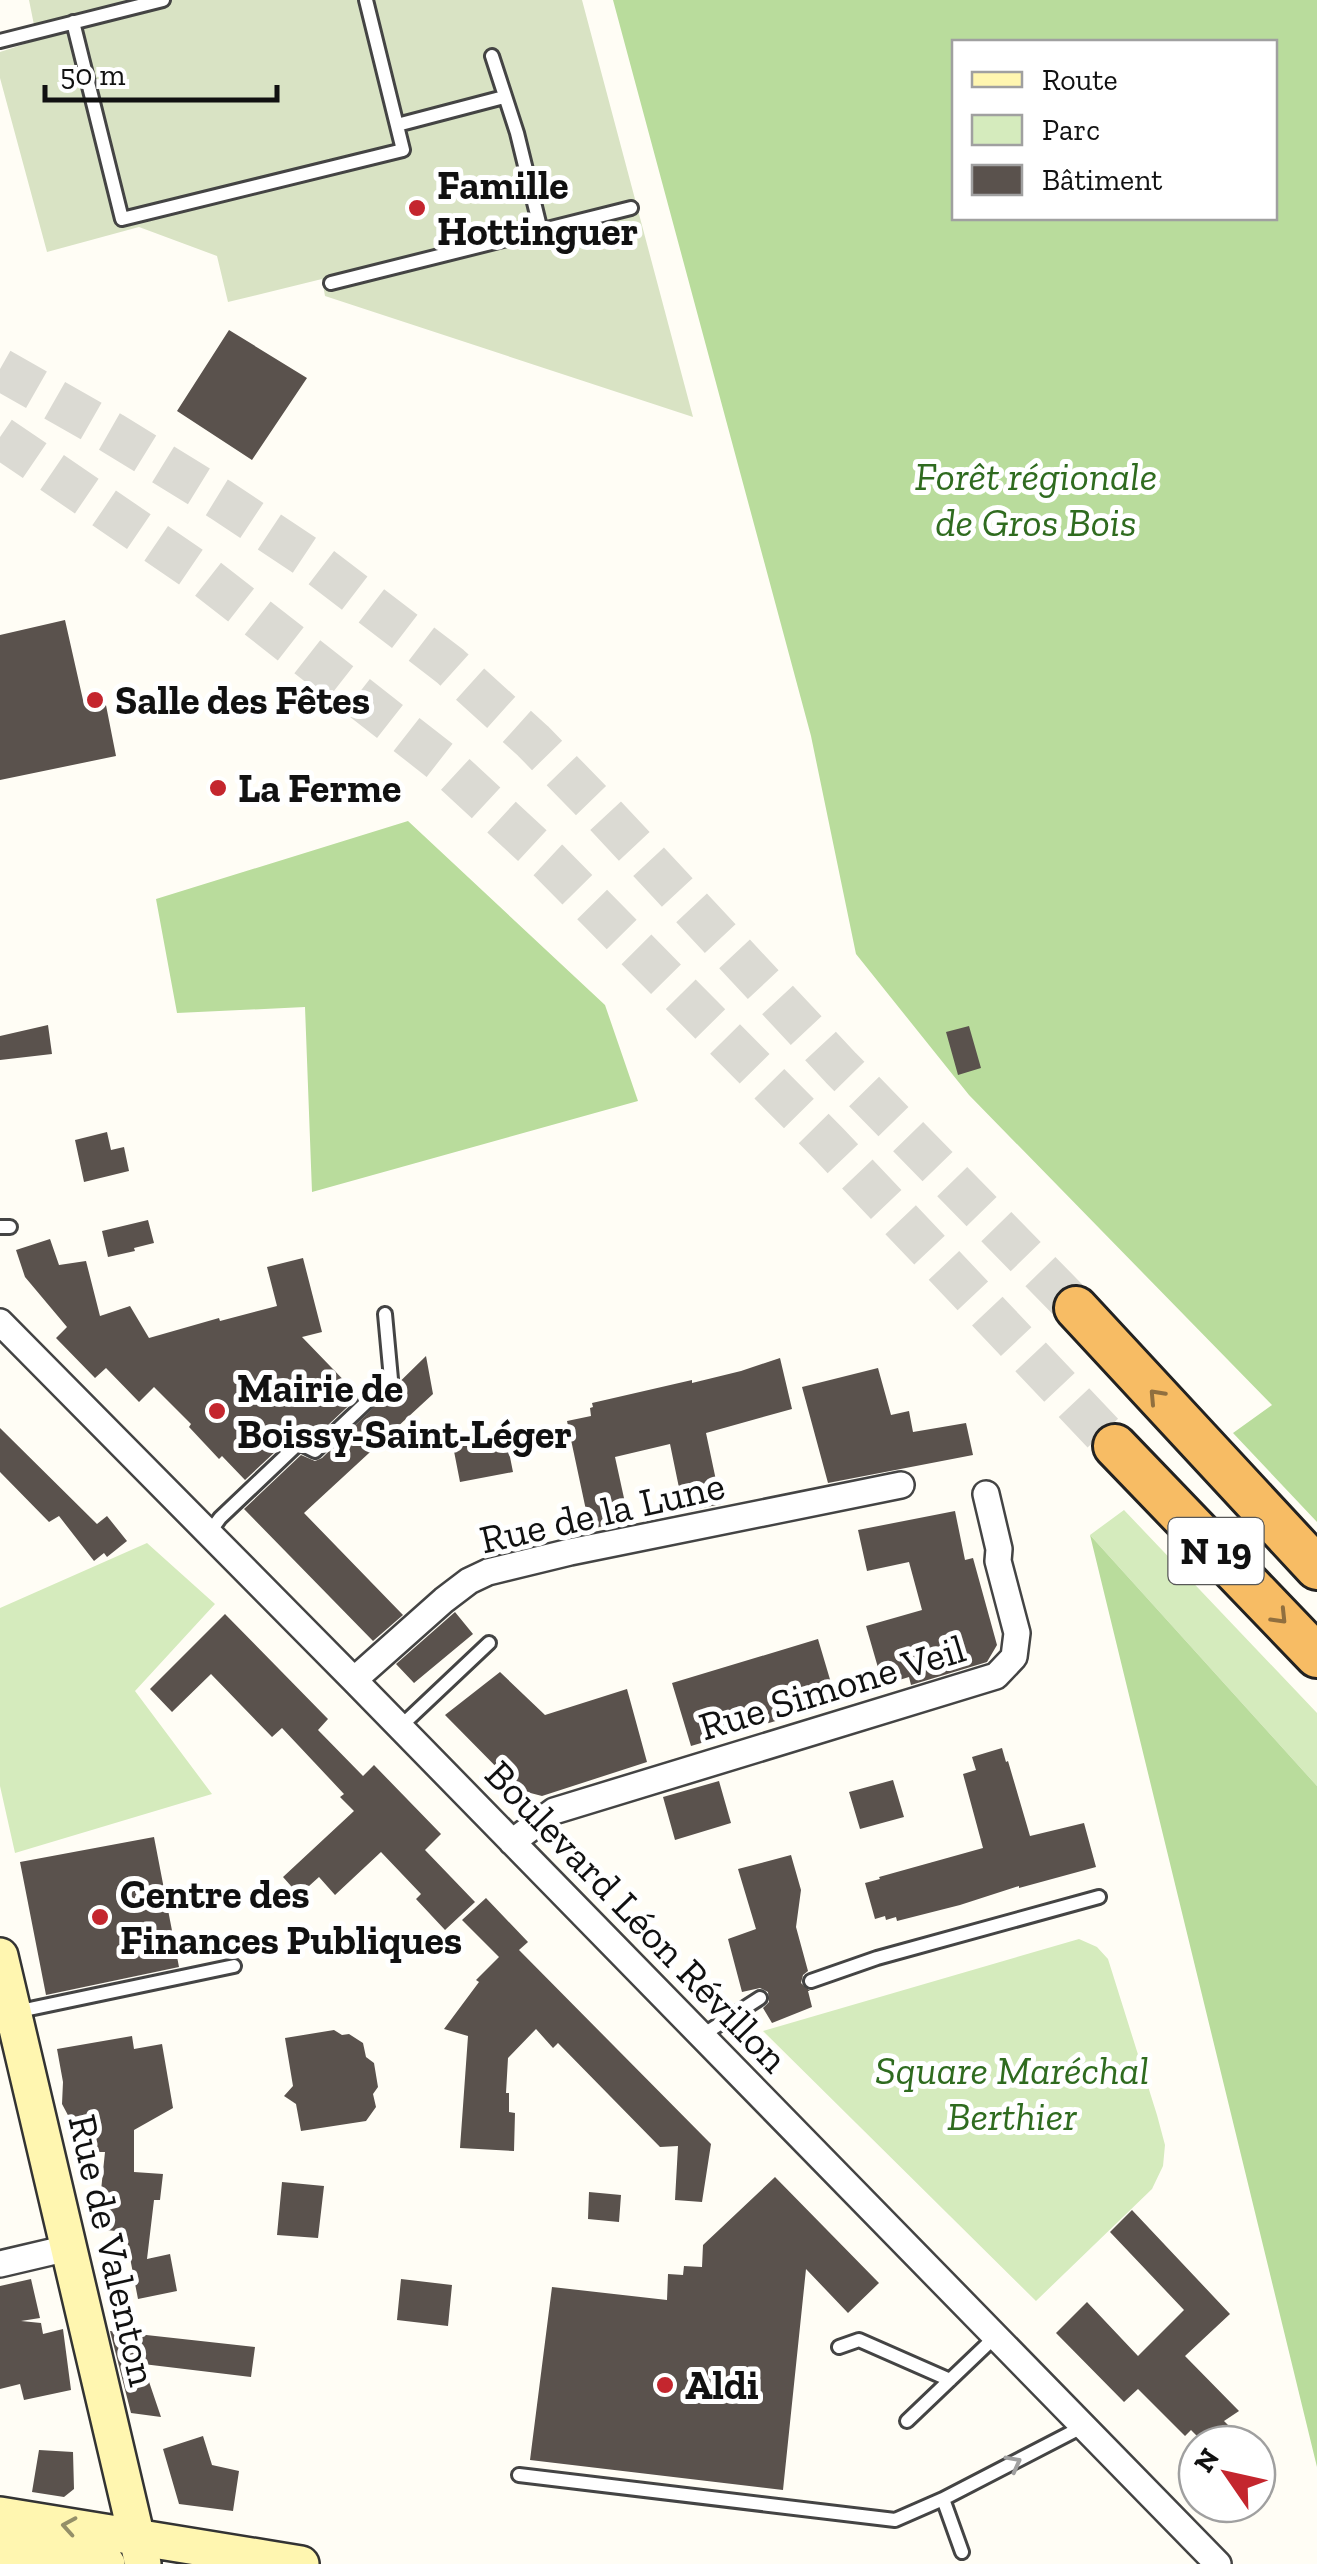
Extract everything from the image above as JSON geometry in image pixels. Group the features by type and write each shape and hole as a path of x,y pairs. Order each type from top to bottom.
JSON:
{"highway":[{"name":"N 19","path":"1076,1308 1317,1568"},
{"name":"N 19","path":"1115,1446 1317,1656"}],"main road":[{"name":"Rue de Valenton","path":"0,1956 140,2551"},
{"path":"0,2515 140,2551 301,2564"},
{"path":"0,2547 107,2564"}],"street":[{"name":"Boulevard Léon Révillon","path":"0,1322 1218,2564"},
{"name":"Rue de la Lune","path":"354,1680 444,1600 488,1572 900,1485"},
{"name":"Rue Simone Veil","path":"512,1842 554,1811 996,1676 1014,1657 1017,1633 998,1562 999,1549 986,1494"},
{"path":"0,2264 68,2248"}],"lane":[{"path":"0,40 163,0"},
{"path":"73,22 122,219 404,150 366,0"},
{"path":"492,56 518,133 541,230"},
{"path":"397,124 504,97"},
{"path":"331,282 631,208"},
{"path":"209,1533 298,1443 315,1451 390,1379 384,1314"},
{"path":"400,1728 489,1643"},
{"path":"811,1981 877,1958 1099,1898"},
{"path":"13,2012 234,1966"},
{"path":"701,2036 760,1998"},
{"path":"907,2421 996,2336"},
{"path":"840,2346 859,2340 950,2380"},
{"path":"519,2474 895,2520 1084,2426"},
{"path":"943,2499 962,2552"}],"green space":[{"path":"29,0 582,0 693,417 325,296 322,279 228,302 217,256 139,227 47,252 0,78 0,52 37,40"},
{"name":"Forêt régionale de Gros Bois","path":"613,0 1317,0 1317,1522 1233,1433 1272,1405 969,1095 856,954 811,736"},
{"path":"408,821 605,1005 638,1101 312,1192 305,1007 177,1013 156,899"},
{"path":"1124,1510 1317,1713 1317,1786 1090,1535"},
{"path":"1090,1535 1317,1786 1317,2467"},
{"path":"147,1543 215,1604 135,1691 212,1794 15,1853 0,1786 0,1608"},
{"name":"Square Maréchal Berthier","path":"1079,1939 1097,1947 1108,1959 1165,2145 1163,2166 1152,2189 1036,2301 763,2031"}],"building":[{"path":"229,330 307,378 252,460 177,411"},
{"name":"Salle des Fêtes","path":"65,620 83,700 104,695 116,756 0,780 0,635"},
{"path":"48,1025 52,1054 0,1060 0,1036"},
{"path":"969,1026 981,1068 958,1075 946,1032"},
{"path":"107,1132 111,1150 124,1147 129,1171 84,1182 75,1140"},
{"path":"148,1220 154,1243 108,1257 102,1231"},
{"path":"50,1239 59,1265 86,1261 100,1316 130,1306 149,1338 277,1306 267,1267 303,1258 322,1332 302,1337 359,1396 313,1439 299,1433 292,1436 245,1480 222,1456 219,1459 154,1387 139,1402 106,1368 95,1378 56,1338 67,1327 25,1277 16,1250"},
{"path":"426,1356 433,1394 304,1513 403,1615 373,1641 244,1509 301,1455 315,1461 322,1458"},
{"path":"780,1358 792,1409 706,1433 721,1504 684,1512 670,1444 615,1457 629,1521 590,1529 567,1421 591,1416 592,1403 692,1383"},
{"path":"878,1368 891,1415 909,1411 913,1432 966,1423 973,1455 828,1483 802,1387"},
{"path":"0,1428 97,1524 107,1516 127,1541 107,1557 104,1553 94,1561 59,1516 49,1522 0,1472"},
{"path":"505,1432 513,1472 460,1482 452,1441"},
{"path":"955,1511 965,1560 973,1558 997,1645 987,1662 911,1685 909,1677 883,1685 866,1626 922,1610 909,1562 867,1571 858,1530"},
{"path":"455,1612 473,1634 414,1683 396,1664"},
{"path":"225,1614 328,1719 318,1730 363,1776 374,1765 441,1834 425,1850 475,1902 445,1930 416,1899 421,1894 381,1852 335,1895 319,1877 299,1895 283,1877 354,1811 340,1797 344,1794 282,1728 272,1737 211,1674 172,1712 150,1689"},
{"path":"818,1639 837,1703 691,1746 672,1683"},
{"path":"500,1672 545,1715 627,1689 647,1762 542,1796 519,1790 445,1715"},
{"path":"1002,1748 1030,1836 1084,1823 1096,1867 897,1921 896,1917 886,1920 885,1916 875,1919 865,1883 983,1848 963,1774 976,1770 972,1757"},
{"path":"893,1780 904,1817 860,1829 849,1792"},
{"path":"719,1781 731,1823 675,1840 663,1797"},
{"name":"Centre des Finances Publiques","path":"154,1837 179,1967 46,1995 20,1862"},
{"path":"791,1855 801,1890 796,1927 808,1971 801,1983 810,1991 812,2007 772,2023 763,2008 769,2002 768,1992 760,1988 742,1992 728,1939 756,1929 738,1869"},
{"path":"486,1898 528,1942 519,1950 711,2144 702,2202 675,2200 678,2146 660,2147 558,2043 553,2048 536,2029 508,2058 506,2093 509,2112 515,2113 514,2151 460,2148 468,2036 444,2029 479,1982 476,1980 499,1957 462,1920"},
{"path":"334,2030 363,2043 366,2057 374,2063 376,2107 366,2121 301,2131 296,2104 284,2096 293,2086 285,2038"},
{"path":"132,2036 134,2049 162,2044 173,2108 134,2130 134,2172 163,2174 160,2200 154,2200 147,2259 170,2254 177,2291 138,2299 125,2232 97,2229 105,2152 76,2152 70,2119 62,2104 57,2049"},
{"name":"Aldi","path":"775,2177 879,2283 848,2313 806,2269 783,2490 530,2460 552,2287 667,2300 668,2274 683,2275 684,2266 702,2267 703,2245"},
{"path":"282,2182 324,2186 318,2238 277,2235"},
{"path":"589,2192 621,2195 619,2222 588,2219"},
{"path":"1132,2210 1230,2314 1185,2356 1239,2411 1224,2421 1227,2424 1177,2424 1177,2428 1138,2389 1124,2402 1056,2333 1087,2302 1138,2356 1184,2310 1110,2232"},
{"path":"31,2279 40,2318 21,2321 41,2323 43,2334 63,2329 71,2390 24,2400 20,2384 0,2389 0,2286"},
{"path":"401,2279 452,2285 448,2326 397,2320"},
{"path":"110,2331 255,2347 251,2377 143,2364 161,2417 131,2413"},
{"path":"203,2436 212,2465 239,2471 233,2511 179,2504 163,2449"},
{"path":"39,2450 73,2452 74,2489 64,2497 32,2492"}],"tunnel":[{"path":"0,369 221,500 310,559 450,666 533,741 841,1068 1076,1308"},
{"path":"0,437 204,576 443,763 549,861 828,1143 1115,1446"}],"place":[{"name":"Famille Hottinguer","path":"417,208"},
{"name":"Salle des Fêtes","path":"95,700"},
{"name":"La Ferme","path":"218,788"},
{"name":"Mairie de Boissy-Saint-Léger","path":"217,1411"},
{"name":"Centre des Finances Publiques","path":"100,1917"},
{"name":"Aldi","path":"665,2385"}]}
